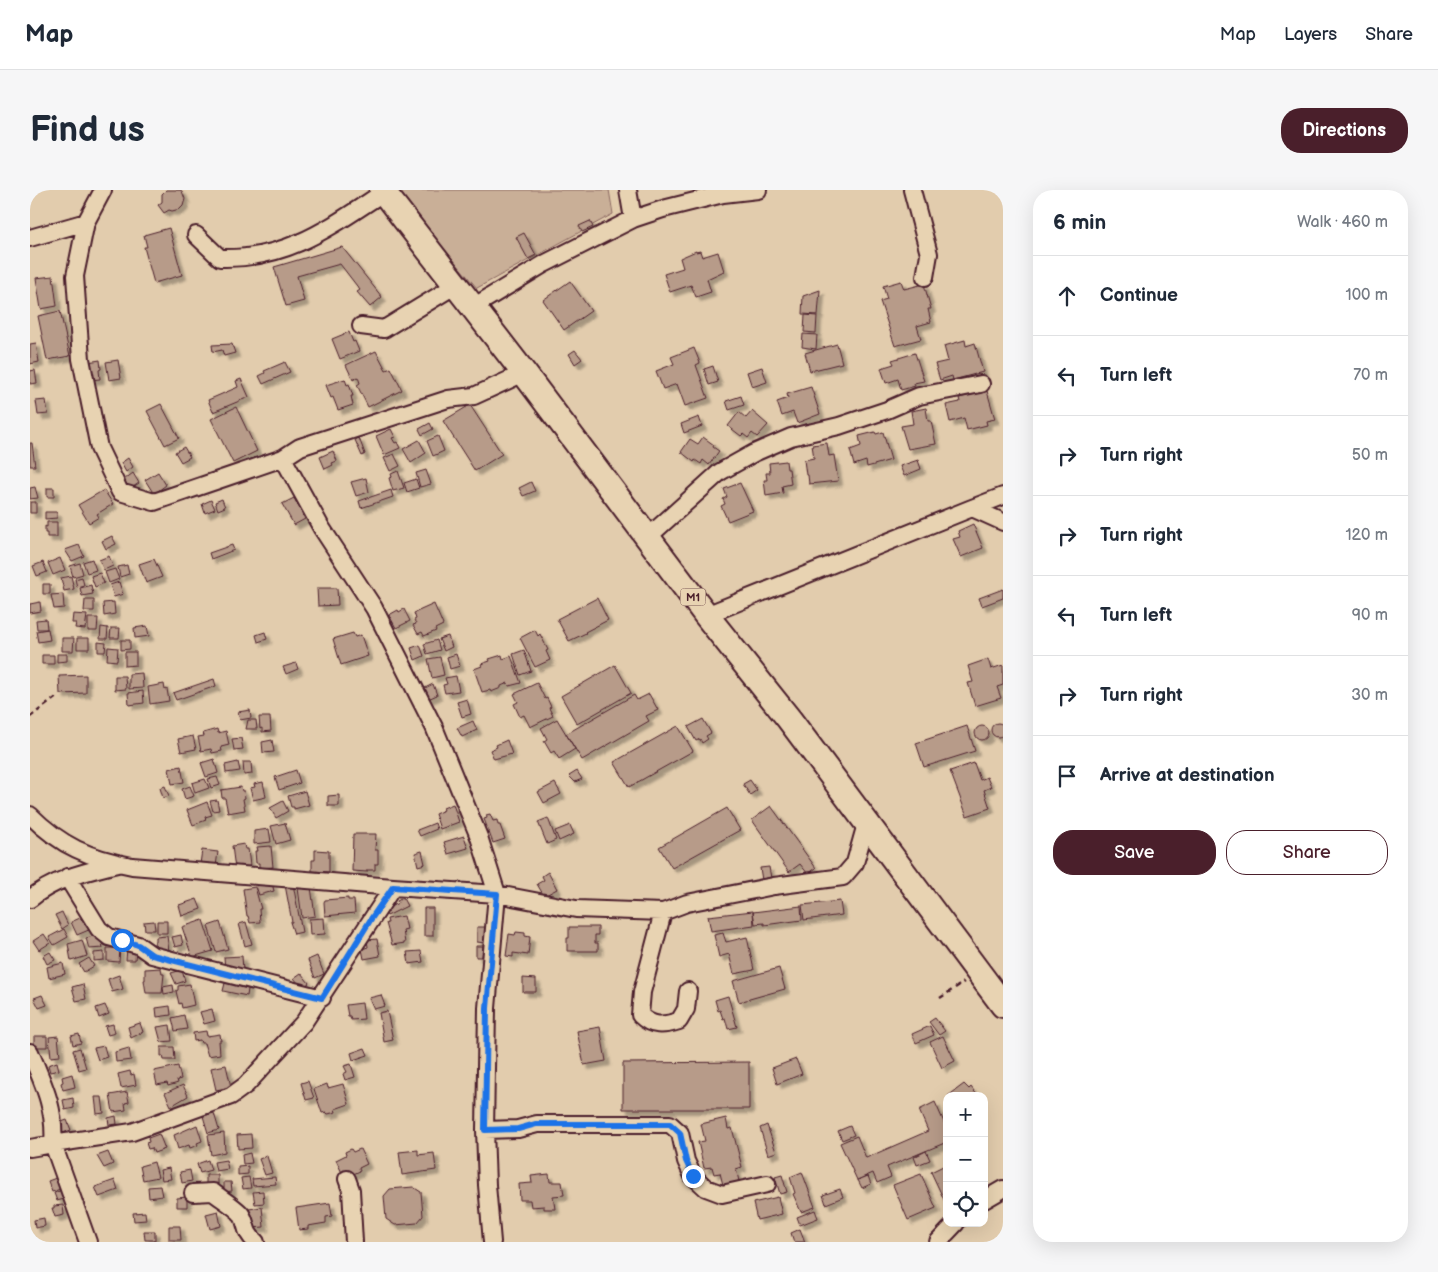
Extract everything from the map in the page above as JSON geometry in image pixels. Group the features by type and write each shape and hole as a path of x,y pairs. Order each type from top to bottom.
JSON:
{"highway":[{"name":"M1","path":"383,191 524,373 706,615 789,719 1003,1005"}],"street":[{"path":"102,190 86,222 75,276 81,359 99,448 120,492 154,502 283,458 300,447 448,399 474,396 524,373"},
{"path":"628,190 633,219"},
{"path":"473,307 544,264 633,219 723,192 758,190"},
{"path":"912,190 929,254 925,277"},
{"path":"196,235 220,258 272,253 302,242 331,226 383,191"},
{"path":"30,238 86,222"},
{"path":"361,326 384,329 456,285"},
{"path":"648,537 720,472 754,453 790,437 839,426 887,410 919,396 981,384"},
{"path":"283,458 322,527 374,608 434,726 479,837 497,894 487,1008 485,1130 492,1242"},
{"path":"706,615 1003,496"},
{"path":"972,508 1003,522"},
{"path":"30,815 42,827 66,845 90,856 118,863 393,887 497,894 576,909 663,912 687,903 706,899 774,886 844,877 856,863 866,824"},
{"path":"30,899 39,892 68,877 118,863"},
{"path":"68,877 99,929 109,937 138,945 152,955 322,998"},
{"path":"30,1148 132,1132 231,1096 246,1085 304,1022 322,998 366,926 393,887"},
{"path":"663,912 642,992 640,1015 648,1022 664,1026 679,1021 686,1009 688,992"},
{"path":"30,1052 50,1099 54,1127 53,1144 88,1242"},
{"path":"485,1130 518,1129 536,1124 670,1124 680,1133 686,1161 693,1176 706,1188 722,1194 767,1184"},
{"path":"347,1179 351,1190 354,1242"},
{"path":"988,1198 1003,1189"},
{"path":"193,1193 213,1192 242,1214 246,1229 256,1242"},
{"path":"938,1242 952,1227"}],"path":[{"path":"30,717 58,696"},
{"path":"940,998 978,973"}],"shaded area":[{"path":"395,190 609,190 613,214 477,288"}],"building":[{"path":"166,190 182,191 185,199 180,209 169,210 164,213 158,205 162,202 162,194"},
{"path":"590,221 593,227 582,232 579,226"},
{"path":"169,228 182,275 154,283 144,247 147,247 144,235"},
{"path":"524,233 536,255 528,259 516,237"},
{"path":"342,247 382,297 370,307 357,292 360,290 340,264 297,276 304,301 286,306 274,267"},
{"path":"700,251 702,257 718,252 724,271 707,279 711,292 696,297 691,285 670,292 664,274 683,268 680,258"},
{"path":"53,276 57,306 41,309 36,278"},
{"path":"570,281 591,311 564,330 543,300"},
{"path":"901,281 904,289 924,284 931,309 928,309 931,322 917,326 921,339 895,346 880,301 887,299 883,286"},
{"path":"820,290 818,315 802,314 803,296"},
{"path":"60,311 70,356 47,360 38,316"},
{"path":"805,315 817,316 816,333 804,332"},
{"path":"349,332 359,351 340,359 332,339"},
{"path":"803,334 817,335 816,349 802,347"},
{"path":"965,340 966,346 975,343 983,372 953,380 952,376 940,380 935,364 948,361 944,346"},
{"path":"36,343 39,362 30,364 30,344"},
{"path":"232,344 235,353 224,356 222,350 213,352 212,345"},
{"path":"837,344 842,363 810,371 805,353"},
{"path":"694,348 700,363 696,365 708,398 685,406 677,384 663,389 656,371 674,364 671,357"},
{"path":"575,350 582,359 575,364 569,354"},
{"path":"376,351 386,370 391,368 402,390 368,407 357,385 360,383 358,377 353,380 346,365"},
{"path":"915,353 924,381 914,383 915,386 901,390 898,379 886,383 881,368 894,364 892,360"},
{"path":"100,360 100,379 90,380 88,362"},
{"path":"118,360 121,378 109,380 106,362"},
{"path":"285,362 290,372 263,384 259,376 265,373 264,371"},
{"path":"713,366 718,382 709,385 704,369"},
{"path":"762,367 767,382 752,387 747,372"},
{"path":"35,370 37,383 30,384 30,371"},
{"path":"241,379 249,397 213,412 208,400 238,387 236,381"},
{"path":"345,379 353,396 351,396 353,405 338,410 326,385"},
{"path":"811,387 820,414 797,423 793,412 782,416 777,402 788,398 787,394"},
{"path":"987,391 995,419 986,421 987,425 967,430 964,418 950,422 946,405 960,402 959,398"},
{"path":"741,396 744,405 729,410 726,401"},
{"path":"46,400 48,414 38,415 36,401"},
{"path":"161,404 179,438 165,445 147,411"},
{"path":"470,405 502,454 475,471 443,421"},
{"path":"236,407 257,451 233,463 211,419"},
{"path":"926,408 928,421 931,421 936,444 908,449 901,426 913,424 911,411"},
{"path":"752,411 768,425 757,437 752,433 748,438 743,434 741,436 728,426 739,412 746,418"},
{"path":"699,417 702,426 684,433 681,424"},
{"path":"430,423 433,429 422,435 419,429"},
{"path":"391,429 395,437 392,438 400,448 384,455 376,436"},
{"path":"875,432 876,434 883,432 891,460 867,467 866,461 854,465 850,450 861,446 859,436"},
{"path":"438,436 444,451 433,456 427,441"},
{"path":"703,437 719,451 709,465 703,460 701,464 695,460 694,462 681,452 690,439 698,444"},
{"path":"359,438 365,454 362,456 355,440"},
{"path":"419,440 426,453 411,463 403,449"},
{"path":"30,443 32,443 35,466 30,466"},
{"path":"827,443 829,456 834,455 838,481 809,484 804,460 814,458 812,445"},
{"path":"184,447 190,457 181,462 175,452"},
{"path":"333,451 337,461 325,469 320,457"},
{"path":"394,454 400,466 390,471 384,458"},
{"path":"128,458 133,467 126,472 121,463"},
{"path":"918,460 921,469 904,476 900,466"},
{"path":"786,461 791,484 782,486 783,493 766,496 764,480 767,480 766,473 770,473 769,463"},
{"path":"426,470 431,484 420,487 416,473"},
{"path":"398,471 404,488 393,491 389,478 392,477 391,474"},
{"path":"158,472 166,485 154,494 145,480"},
{"path":"133,473 139,483 127,491 121,482"},
{"path":"366,478 369,492 356,496 351,482"},
{"path":"416,479 419,488 407,492 404,483"},
{"path":"531,482 535,491 523,496 519,488"},
{"path":"740,483 753,511 728,521 721,506 725,504 723,499 727,497 724,489"},
{"path":"35,487 38,498 30,499 30,488"},
{"path":"47,488 54,488 54,497 47,497"},
{"path":"104,490 113,504 97,514 99,517 89,523 78,505"},
{"path":"391,490 393,497 361,508 359,501"},
{"path":"294,498 305,519 294,525 282,504"},
{"path":"222,499 225,507 218,510 215,502"},
{"path":"211,500 215,509 205,513 202,504"},
{"path":"30,502 36,502 36,513 30,513"},
{"path":"45,512 57,512 57,518 45,519"},
{"path":"47,522 57,522 57,537 47,537 45,526 47,527"},
{"path":"973,524 983,548 961,557 953,539 960,537 958,531"},
{"path":"112,536 116,544 106,549 102,541"},
{"path":"79,545 84,556 72,561 65,550"},
{"path":"232,545 234,550 211,559 209,553"},
{"path":"109,556 113,566 104,570 99,560"},
{"path":"60,558 65,570 53,575 48,563"},
{"path":"92,559 96,570 87,573 83,562"},
{"path":"154,559 162,577 146,583 139,564"},
{"path":"43,562 47,572 37,576 33,566"},
{"path":"80,563 83,574 73,577 70,566"},
{"path":"127,565 129,574 120,577 118,567"},
{"path":"115,569 119,579 109,583 105,572"},
{"path":"100,573 104,583 95,587 91,576"},
{"path":"71,576 74,589 64,591 61,578"},
{"path":"82,577 84,585 77,587 75,579"},
{"path":"119,582 123,594 114,597 110,585"},
{"path":"43,584 50,584 50,594 43,594"},
{"path":"91,585 93,594 82,596 80,588"},
{"path":"317,588 337,588 338,605 318,606"},
{"path":"1003,589 1003,598 982,606 979,598"},
{"path":"63,594 64,608 54,609 51,595"},
{"path":"597,598 608,620 569,641 557,619"},
{"path":"85,600 94,600 94,611 84,611"},
{"path":"40,602 41,611 30,613 30,604"},
{"path":"114,602 115,614 104,616 103,603"},
{"path":"434,604 443,625 435,629 436,631 424,636 422,632 418,634 413,625 416,624 414,613"},
{"path":"404,609 410,621 396,628 389,615"},
{"path":"73,614 87,615 85,629 75,628 76,623 72,623"},
{"path":"88,618 98,618 97,631 88,631"},
{"path":"46,619 47,629 37,629 36,620"},
{"path":"147,626 149,636 135,638 134,628"},
{"path":"101,627 108,628 107,639 100,639"},
{"path":"111,628 120,628 119,638 110,638"},
{"path":"48,629 50,640 38,642 36,631"},
{"path":"535,630 538,636 540,634 548,650 546,651 550,660 535,667 520,638"},
{"path":"265,632 267,639 258,642 256,635"},
{"path":"353,633 355,637 361,635 368,656 341,665 333,639"},
{"path":"448,636 452,647 444,651 439,639"},
{"path":"62,638 74,638 73,651 62,651"},
{"path":"77,638 89,638 89,649 77,649"},
{"path":"121,640 130,640 130,649 121,650"},
{"path":"437,640 440,650 427,654 424,644"},
{"path":"98,642 106,643 105,652 98,652"},
{"path":"420,645 424,656 415,660 411,648"},
{"path":"108,647 118,648 117,661 107,660"},
{"path":"524,650 531,671 520,675 513,654"},
{"path":"125,652 136,652 136,665 125,666"},
{"path":"57,654 67,654 67,661 57,662"},
{"path":"456,654 460,666 450,669 447,657"},
{"path":"42,655 54,655 54,664 42,664"},
{"path":"502,655 503,659 511,656 521,683 509,686 508,683 491,692 490,690 482,692 474,669 490,661 489,659"},
{"path":"440,657 444,675 432,678 428,659"},
{"path":"988,659 991,669 1003,665 1003,685 997,687 1001,698 975,706 968,683 973,682 968,666"},
{"path":"296,663 298,669 286,674 283,667"},
{"path":"615,665 631,693 577,724 561,696"},
{"path":"142,673 143,688 129,689 129,674"},
{"path":"86,675 86,693 60,694 59,676"},
{"path":"115,676 125,676 126,689 115,690"},
{"path":"456,676 459,691 445,693 443,685 447,684 445,678"},
{"path":"214,679 216,686 176,700 173,693"},
{"path":"537,683 545,699 547,698 553,716 530,727 524,715 520,717 514,704 518,702 514,694"},
{"path":"164,684 169,701 150,704 148,687"},
{"path":"433,684 437,695 428,699 423,689"},
{"path":"143,691 144,703 129,705 128,693"},
{"path":"649,694 658,710 646,716 649,721 582,760 566,734 634,695 637,700"},
{"path":"467,699 471,714 462,717 457,702"},
{"path":"250,710 251,718 240,720 238,712"},
{"path":"259,717 270,717 271,731 262,732"},
{"path":"557,719 575,749 559,759 554,751 551,753 544,741 547,739 541,728"},
{"path":"703,719 711,733 706,736 708,739 702,743 700,739 696,741 688,727"},
{"path":"248,720 256,720 257,729 246,729"},
{"path":"473,721 477,730 462,737 457,728"},
{"path":"998,723 1003,725 1005,730 1003,735 998,737 993,735 991,730 993,725"},
{"path":"678,726 693,751 629,787 614,762"},
{"path":"967,726 975,751 924,767 916,743"},
{"path":"982,726 987,728 989,733 987,738 982,740 977,738 975,733 977,728"},
{"path":"217,729 218,733 226,731 229,745 221,747 222,751 212,753 211,749 201,751 198,737 204,736 203,733"},
{"path":"193,736 196,749 181,752 178,739"},
{"path":"241,738 243,749 234,750 232,739"},
{"path":"272,740 274,752 263,753 262,742"},
{"path":"507,740 512,754 494,759 490,750"},
{"path":"214,759 218,773 206,777 201,763"},
{"path":"238,762 240,771 226,773 225,765"},
{"path":"243,762 251,762 252,774 244,775"},
{"path":"974,763 980,780 987,777 991,787 984,790 990,808 967,816 950,771"},
{"path":"181,766 184,782 172,784 169,769"},
{"path":"296,770 300,783 279,790 275,777"},
{"path":"577,771 582,779 575,782 569,776"},
{"path":"217,777 220,785 211,788 208,779"},
{"path":"205,779 209,788 195,793 192,783"},
{"path":"750,780 757,790 750,795 743,784"},
{"path":"263,782 266,797 253,800 250,788 255,787 254,784"},
{"path":"555,783 561,794 544,803 538,792"},
{"path":"165,786 169,796 163,798 160,788"},
{"path":"190,786 194,796 185,799 182,789"},
{"path":"241,787 242,791 244,791 245,810 228,813 221,790"},
{"path":"305,791 309,805 294,809 294,807 291,807 288,796"},
{"path":"339,795 339,806 328,806 328,796"},
{"path":"217,800 219,810 213,811 210,801"},
{"path":"283,801 288,811 276,818 270,808"},
{"path":"207,802 212,815 205,817 206,820 193,825 187,810"},
{"path":"453,804 459,822 440,829 435,814"},
{"path":"771,806 816,868 808,874 800,864 789,872 752,820"},
{"path":"727,808 740,830 672,868 659,847"},
{"path":"490,814 493,821 497,820 498,825 500,825 505,839 493,843 484,819 487,818 486,815"},
{"path":"548,818 556,840 547,844 538,822"},
{"path":"285,823 290,840 276,844 271,826"},
{"path":"435,823 437,829 420,836 417,830"},
{"path":"570,825 574,834 559,841 555,831"},
{"path":"269,829 271,842 254,844 254,831"},
{"path":"353,834 376,834 375,850 378,850 378,864 375,864 375,870 367,870 367,872 352,871"},
{"path":"464,836 468,848 448,854 444,842"},
{"path":"244,844 245,849 248,849 250,866 235,869 232,846"},
{"path":"271,846 273,867 259,868 259,863 256,863 255,851 258,851 257,847"},
{"path":"202,850 218,852 216,866 200,864"},
{"path":"315,850 329,851 329,872 312,871 312,860 315,860"},
{"path":"422,851 425,864 418,866 415,853"},
{"path":"769,867 771,878 762,880 760,868"},
{"path":"548,872 557,889 544,896 537,884 544,880 542,876"},
{"path":"272,883 274,891 259,895 256,886"},
{"path":"293,884 302,932 294,934 290,922 292,922 285,885"},
{"path":"255,887 261,909 259,909 260,922 250,923 247,916 243,889"},
{"path":"311,887 315,916 302,918 298,888"},
{"path":"348,898 348,900 354,900 355,913 325,916 325,900"},
{"path":"403,898 407,906 387,916 384,910 398,903 397,901"},
{"path":"197,899 201,909 182,916 179,905"},
{"path":"840,901 842,915 804,920 802,905"},
{"path":"801,906 802,920 764,925 764,923 755,924 753,912"},
{"path":"424,908 433,908 433,936 424,936"},
{"path":"753,911 754,925 711,931 708,916"},
{"path":"62,912 68,925 62,929 55,915"},
{"path":"404,916 407,929 403,930 405,943 392,945 386,923 388,923 387,919"},
{"path":"80,918 81,920 85,918 91,929 77,935 71,922"},
{"path":"324,918 325,934 310,935 309,919"},
{"path":"203,920 213,951 192,957 182,927"},
{"path":"154,921 155,930 145,930 144,922"},
{"path":"157,921 167,921 167,933 157,933"},
{"path":"220,922 228,949 216,952 208,926"},
{"path":"246,922 252,944 245,946 239,924"},
{"path":"477,927 486,927 485,943 477,942"},
{"path":"569,927 598,927 595,943 598,943 598,951 567,951"},
{"path":"64,929 68,937 54,945 49,937"},
{"path":"516,932 525,933 525,936 530,937 528,955 513,953 513,957 506,956 509,934 515,935"},
{"path":"723,933 726,942 747,937 754,970 734,974 729,954 719,957 714,935"},
{"path":"44,934 50,943 39,950 33,941"},
{"path":"100,934 103,948 89,949 86,938"},
{"path":"181,935 183,945 175,947 172,937"},
{"path":"167,936 169,951 158,952 155,950 154,943 156,942 156,937"},
{"path":"377,939 380,956 364,959 362,949 368,947 367,940"},
{"path":"82,940 87,956 71,961 68,944"},
{"path":"476,946 483,946 482,957 476,957"},
{"path":"107,948 120,948 119,962 107,961"},
{"path":"127,948 136,948 135,960 126,960"},
{"path":"421,951 423,962 409,964 407,952"},
{"path":"50,952 55,960 47,964 43,956"},
{"path":"104,952 104,960 94,961 94,953"},
{"path":"242,956 243,970 225,970 224,957"},
{"path":"317,956 324,974 315,978 308,960"},
{"path":"89,958 94,966 84,972 79,964"},
{"path":"63,963 65,974 49,978 47,967"},
{"path":"161,968 162,974 164,974 162,993 146,993 145,969"},
{"path":"779,968 785,989 739,1002 733,981"},
{"path":"182,970 185,981 176,984 171,973"},
{"path":"301,973 309,983 302,988 294,978"},
{"path":"119,975 123,989 112,992 108,979"},
{"path":"523,978 536,979 536,992 523,992"},
{"path":"226,979 249,983 247,996 223,991"},
{"path":"83,984 86,999 76,1001 72,987"},
{"path":"190,984 194,1005 182,1008 176,991 178,986"},
{"path":"173,985 174,992 164,994 163,987"},
{"path":"42,995 47,1005 39,1008 34,998"},
{"path":"381,995 385,1006 374,1009 369,998"},
{"path":"728,996 737,1027 728,1029 725,1018 723,1019 720,1010 718,1011 715,1000"},
{"path":"362,1003 364,1019 351,1020 350,1016 348,1016 346,1005"},
{"path":"105,1005 109,1014 99,1018 96,1008"},
{"path":"170,1006 171,1015 157,1017 156,1008"},
{"path":"212,1009 215,1021 204,1024 200,1012"},
{"path":"387,1011 393,1040 384,1042 379,1013"},
{"path":"184,1015 187,1029 175,1031 172,1018"},
{"path":"935,1018 945,1031 939,1035 929,1022"},
{"path":"140,1023 143,1032 131,1038 128,1027"},
{"path":"113,1024 115,1033 108,1035 105,1026"},
{"path":"170,1025 172,1041 161,1042 157,1027"},
{"path":"930,1026 934,1035 916,1043 912,1034"},
{"path":"600,1027 606,1061 584,1065 577,1031"},
{"path":"206,1031 207,1036 220,1034 220,1054 208,1056 204,1043 201,1043 200,1040 194,1041 193,1033"},
{"path":"79,1034 81,1043 73,1045 71,1036"},
{"path":"34,1036 47,1036 47,1047 34,1047"},
{"path":"58,1036 60,1056 51,1057 49,1037"},
{"path":"943,1036 955,1061 942,1068 930,1042"},
{"path":"104,1046 107,1057 98,1060 94,1048"},
{"path":"161,1047 174,1047 175,1060 164,1060 163,1056 161,1056"},
{"path":"80,1048 86,1068 79,1070 73,1050"},
{"path":"129,1048 131,1060 116,1062 115,1052"},
{"path":"365,1048 368,1055 353,1060 351,1053"},
{"path":"796,1059 802,1074 777,1084 772,1068"},
{"path":"57,1062 59,1070 50,1072 48,1065"},
{"path":"749,1062 749,1109 623,1109 623,1063"},
{"path":"351,1064 355,1077 345,1080 343,1074 347,1072 344,1066"},
{"path":"226,1065 231,1087 216,1090 211,1068"},
{"path":"178,1066 181,1079 177,1080 178,1083 168,1086 167,1083 157,1085 154,1071"},
{"path":"130,1071 131,1075 134,1074 136,1085 121,1088 118,1074"},
{"path":"72,1074 75,1087 63,1090 62,1077"},
{"path":"308,1081 314,1098 306,1100 301,1083"},
{"path":"327,1084 328,1088 343,1084 349,1104 335,1109 336,1112 328,1114 326,1112 322,1113 314,1089"},
{"path":"964,1084 969,1089 971,1087 975,1092 953,1092"},
{"path":"183,1085 188,1096 171,1106 165,1093"},
{"path":"127,1092 129,1102 125,1103 126,1110 113,1112 110,1095"},
{"path":"95,1097 102,1097 104,1113 97,1114"},
{"path":"73,1098 74,1108 65,1110 63,1100"},
{"path":"935,1102 943,1120 943,1144 887,1167 891,1177 877,1183 873,1173 857,1180 840,1143 857,1136 866,1158 928,1131 919,1110"},
{"path":"214,1113 219,1130 208,1133 203,1116"},
{"path":"116,1116 117,1124 109,1125 108,1118"},
{"path":"726,1118 728,1129 732,1128 742,1167 736,1169 739,1181 723,1185 720,1173 714,1174 712,1167 704,1168 698,1142 705,1141 701,1124"},
{"path":"67,1120 71,1130 60,1134 56,1124"},
{"path":"197,1125 202,1141 190,1148 189,1145 178,1149 174,1135"},
{"path":"767,1125 776,1152 768,1155 760,1128"},
{"path":"850,1126 854,1135 842,1140 838,1131"},
{"path":"224,1133 225,1152 211,1155 208,1135"},
{"path":"159,1134 165,1149 154,1153 152,1148 148,1149 146,1143 149,1142 148,1138"},
{"path":"251,1134 252,1148 238,1149 237,1135"},
{"path":"351,1149 353,1152 360,1149 367,1164 359,1168 360,1171 349,1176 343,1175 336,1160 346,1155 345,1152"},
{"path":"418,1150 418,1155 434,1153 436,1170 402,1175 399,1152"},
{"path":"926,1151 930,1160 917,1165 914,1157"},
{"path":"108,1152 113,1164 104,1168 97,1156"},
{"path":"250,1153 252,1163 243,1164 242,1155"},
{"path":"267,1156 272,1173 265,1175 259,1159"},
{"path":"208,1160 211,1170 200,1173 197,1164"},
{"path":"226,1160 228,1169 216,1171 214,1162"},
{"path":"154,1162 158,1177 143,1180 140,1166"},
{"path":"248,1166 248,1174 238,1175 238,1167"},
{"path":"943,1166 943,1198 931,1172"},
{"path":"169,1168 171,1179 162,1180 160,1170"},
{"path":"190,1170 192,1181 182,1183 180,1172"},
{"path":"802,1172 815,1207 801,1212 793,1194 795,1193 790,1177"},
{"path":"549,1174 550,1182 562,1182 564,1195 553,1196 555,1209 544,1209 544,1206 531,1207 530,1200 520,1200 519,1184 532,1183 531,1176"},
{"path":"921,1174 936,1208 908,1220 893,1185"},
{"path":"206,1175 218,1175 218,1184 206,1184"},
{"path":"782,1175 787,1192 780,1194 775,1177"},
{"path":"868,1176 871,1184 862,1188 858,1180"},
{"path":"249,1177 251,1188 243,1189 241,1178"},
{"path":"275,1177 276,1184 253,1186 252,1179"},
{"path":"56,1178 60,1189 52,1192 48,1181"},
{"path":"115,1180 118,1190 99,1197 95,1187"},
{"path":"224,1182 231,1182 232,1191 224,1192"},
{"path":"160,1186 162,1196 149,1198 148,1187"},
{"path":"413,1187 421,1192 423,1216 417,1223 395,1225 386,1219 384,1196 390,1189"},
{"path":"840,1189 843,1197 826,1204 823,1195"},
{"path":"62,1190 64,1199 57,1201 54,1193"},
{"path":"263,1191 264,1203 255,1204 253,1192"},
{"path":"187,1197 187,1207 177,1207 177,1198"},
{"path":"778,1197 782,1214 757,1220 753,1203"},
{"path":"330,1203 332,1216 326,1217 326,1223 308,1226 308,1229 299,1230 296,1208"},
{"path":"63,1205 64,1215 55,1217 52,1208"},
{"path":"262,1207 264,1227 251,1228 249,1209"},
{"path":"815,1210 818,1218 800,1225 797,1217"},
{"path":"218,1211 221,1226 210,1229 206,1214"},
{"path":"145,1212 146,1220 134,1221 133,1213"},
{"path":"44,1218 45,1226 35,1228 34,1220"},
{"path":"169,1226 180,1226 181,1240 169,1240"},
{"path":"800,1229 805,1242 794,1242 791,1233"},
{"path":"144,1231 155,1231 155,1240 145,1240"}],"route":[{"path":"122,940 138,945 152,955 322,998 393,887 497,894 487,1008 485,1130 518,1129 536,1124 670,1124 680,1133 686,1161 693,1176"}]}
